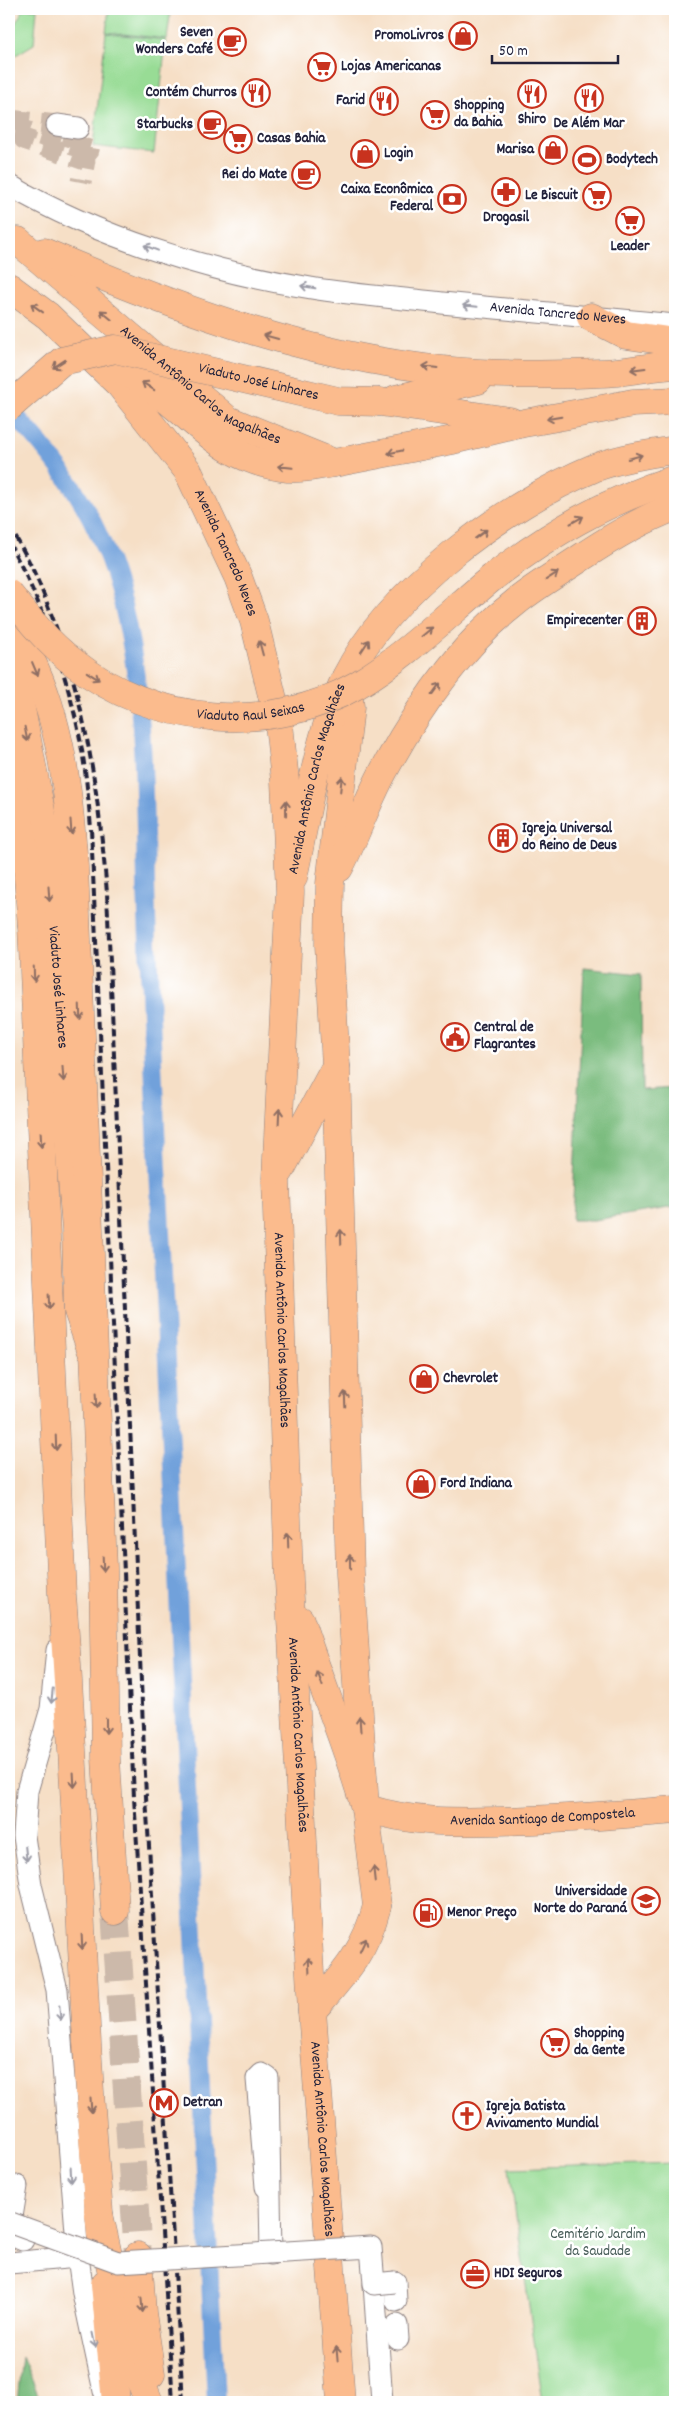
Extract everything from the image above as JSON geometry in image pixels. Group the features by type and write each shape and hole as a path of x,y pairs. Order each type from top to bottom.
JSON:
{"main road":[{"path":"14,239 195,313 264,335 364,358 479,372 507,373 601,374 675,365"},
{"name":"Avenida Antônio Carlos Magalhães","path":"14,239 228,420 334,463"},
{"name":"Avenida Tancredo Neves","path":"9,287 48,316 120,385 188,471 238,577 254,621 278,724 285,781 290,892"},
{"path":"591,317 626,335 675,342"},
{"path":"76,343 153,389 205,433 240,455 270,465 290,469 334,463 453,440 524,423 633,403 675,401"},
{"name":"Viaduto José Linhares","path":"9,407 62,360 115,349 338,400 380,402"},
{"path":"380,402 507,373"},
{"path":"380,402 524,423"},
{"name":"Avenida Antônio Carlos Magalhães","path":"341,2402 312,2011 289,1581 276,1179 290,892 324,739 346,677 366,643 402,600 438,567 496,523 562,483 596,468 646,454 675,450"},
{"name":"Viaduto Raul Seixas","path":"9,594 53,645 96,679 146,703 184,714 214,718 277,713 306,705 356,686 407,649 493,577 536,545 611,502 675,479"},
{"path":"330,884 345,858 363,810 404,736 437,687 477,637 515,602 547,579 628,528 675,506"},
{"path":"9,628 28,654 48,700 59,744 69,802 74,867 103,1568 106,1758 115,1911"},
{"name":"Viaduto José Linhares","path":"9,670 20,704 45,832 76,1230 78,1311 94,1360"},
{"path":"312,2011 358,1956 377,1906 365,1808 350,1574 336,1066 329,946 330,884 350,707 346,677"},
{"path":"9,761 27,865 32,926 62,1595 71,1702 87,2037 98,2210 116,2402"},
{"path":"276,1179 336,1066"},
{"path":"52,1348 78,1311"},
{"path":"289,1581 311,1656 350,1756 365,1808"},
{"name":"Avenida Santiago de Compostela","path":"365,1808 409,1820 463,1822 553,1820 675,1810"},
{"name":"Avenida Santiago de Compostela","path":"370,1842 381,1831 409,1820"},
{"path":"98,2210 130,2354 149,2402"},
{"path":"138,2256 142,2313 158,2402"}],"street":[{"name":"Avenida Tancredo Neves","path":"9,185 52,210 172,256 215,268 310,288 675,325"},
{"path":"62,1595 51,1709 27,1791 24,1836 31,1886 58,1990 78,2257 107,2402"},
{"path":"266,2187 257,2079 262,2074 268,2078 272,2254"},
{"path":"17,2186 13,2230 118,2262 165,2257 272,2254 371,2247 382,2402"},
{"path":"9,2263 78,2257"},
{"path":"374,2284 395,2282 389,2302 392,2402"}],"green space":[{"path":"24,9 37,9 34,44 9,59 9,34"},
{"path":"109,9 171,9 167,39 106,32"},
{"path":"106,33 166,40 154,153 93,146"},
{"path":"584,968 641,974 642,1090 675,1088 675,1207 594,1220 572,1220"},
{"name":"Cemitério Jardim da Saudade","path":"675,2163 675,2402 543,2402 509,2168"},
{"path":"22,2356 41,2402 17,2402"}],"waterway":[{"path":"9,409 51,456 84,505 97,531 118,587 126,619 137,684 144,784 152,1036 216,2402"}],"tunnel":[{"path":"9,120 57,125 56,132 90,143 89,150 26,131 24,139 85,160 81,182"},
{"path":"115,1911 138,2256"}],"railway":[{"path":"9,527 34,571 44,595 75,686 90,754 104,858 146,1797 183,2402"},
{"path":"9,543 41,610 66,681 80,741 91,828 134,1798 173,2402"}],"place":[{"name":"PromoLivros","path":"463,36"},
{"name":"Seven Wonders Café","path":"232,42"},
{"name":"Lojas Americanas","path":"322,67"},
{"name":"Contém Churros","path":"256,93"},
{"name":"Shiro","path":"532,94"},
{"name":"De Além Mar","path":"589,98"},
{"name":"Farid","path":"384,101"},
{"name":"Shopping da Bahia","path":"435,115"},
{"name":"Starbucks","path":"212,125"},
{"name":"Casas Bahia","path":"238,139"},
{"name":"Marisa","path":"553,150"},
{"name":"Login","path":"365,154"},
{"name":"Bodytech","path":"587,160"},
{"name":"Rei do Mate","path":"306,175"},
{"name":"Drogasil","path":"506,192"},
{"name":"Le Biscuit","path":"597,196"},
{"name":"Caixa Econômica Federal","path":"452,199"},
{"name":"Leader","path":"630,221"},
{"name":"Empirecenter","path":"642,621"},
{"name":"Igreja Universal do Reino de Deus","path":"503,838"},
{"name":"Central de Flagrantes","path":"455,1037"},
{"name":"Chevrolet","path":"424,1379"},
{"name":"Ford Indiana","path":"421,1484"},
{"name":"Universidade Norte do Paraná","path":"646,1901"},
{"name":"Menor Preço","path":"428,1913"},
{"name":"Shopping da Gente","path":"555,2043"},
{"name":"Detran","path":"164,2103"},
{"name":"Igreja Batista Avivamento Mundial","path":"467,2116"},
{"name":"HDI Seguros","path":"475,2274"}]}
